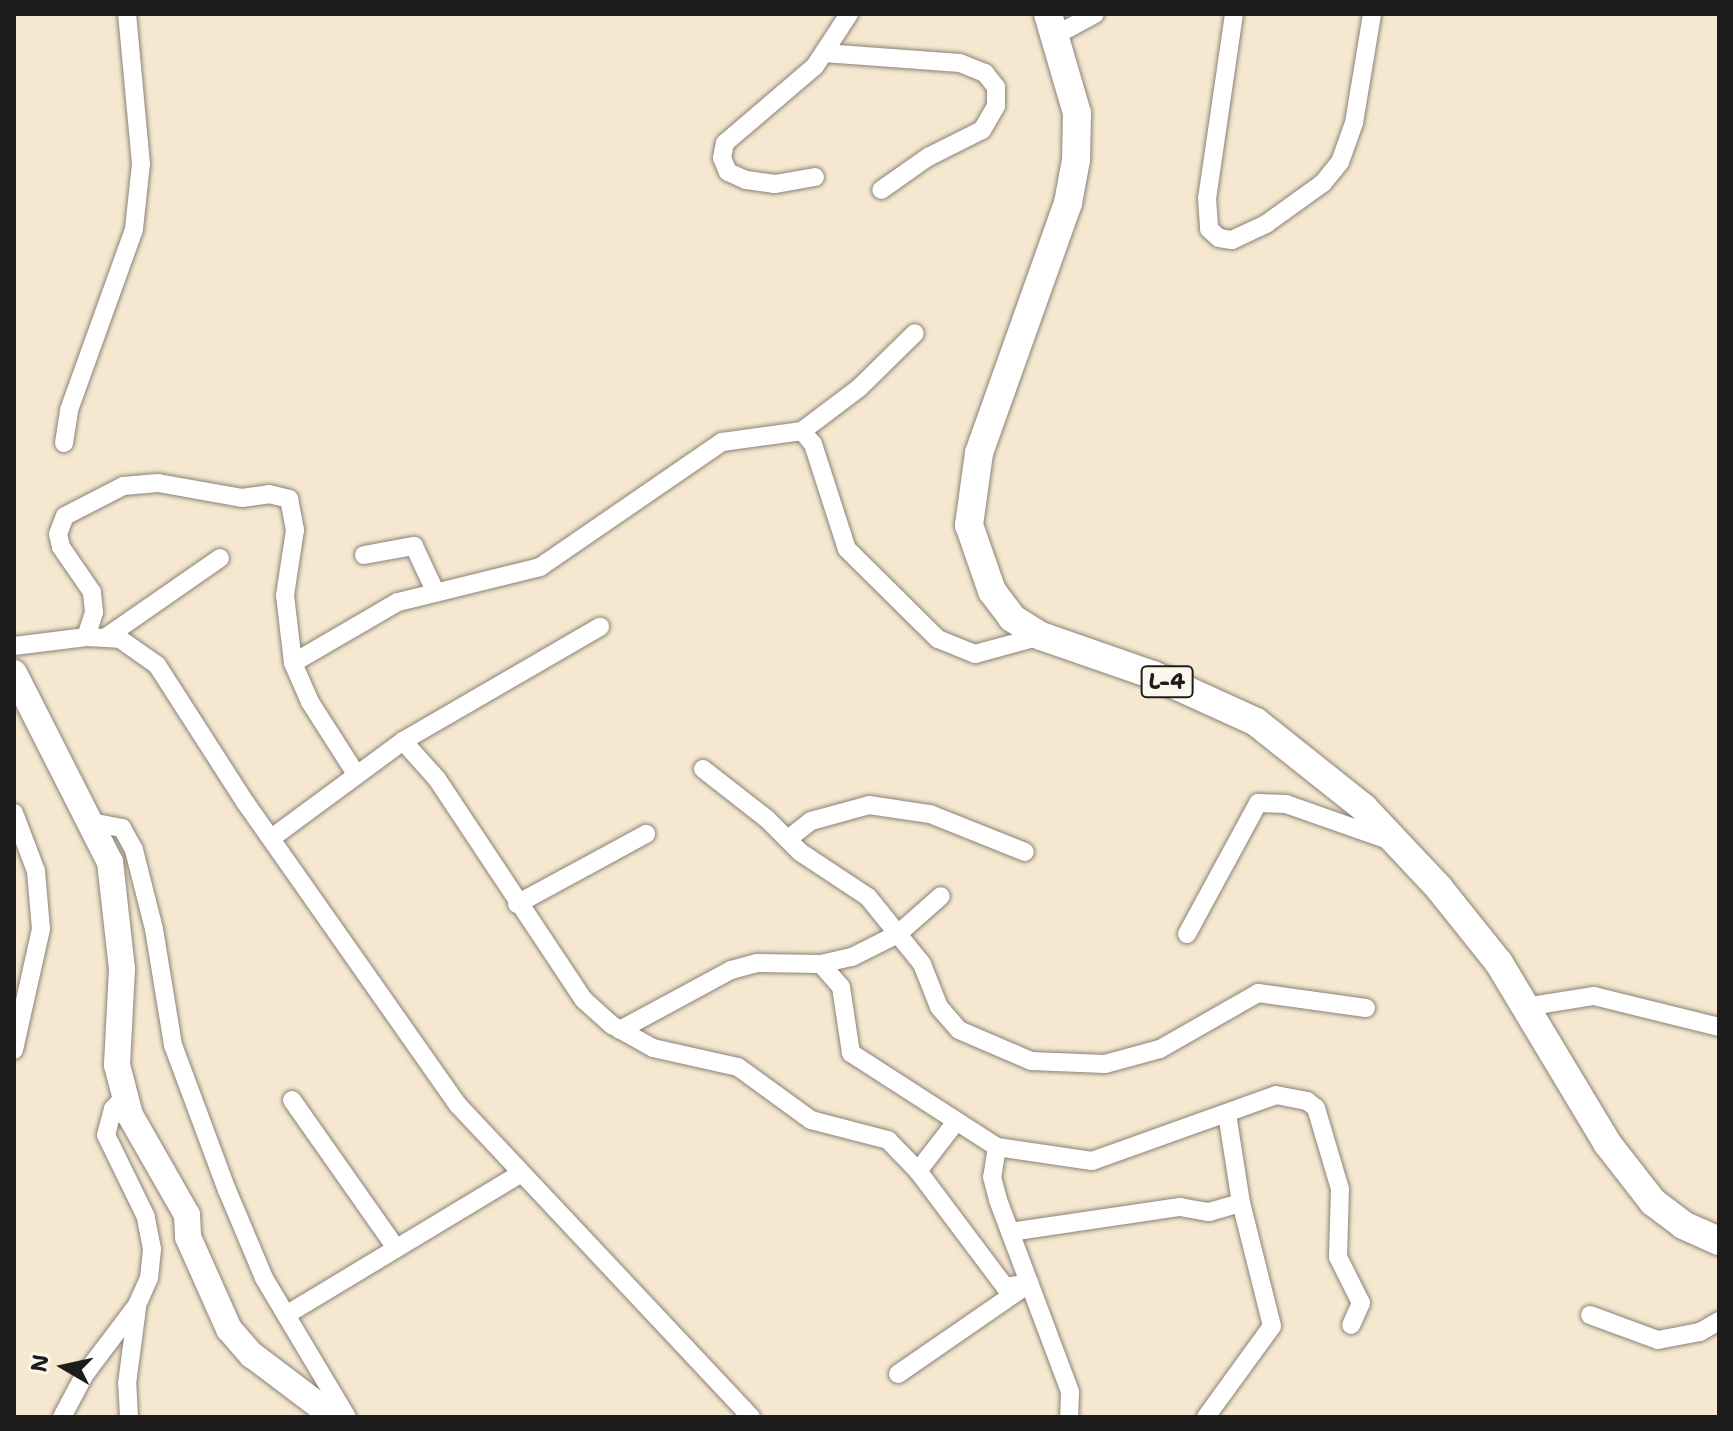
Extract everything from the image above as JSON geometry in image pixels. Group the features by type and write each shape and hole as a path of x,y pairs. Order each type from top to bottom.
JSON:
{"main road":[{"name":"L-4","path":"1052,24 1077,113 1076,160 1068,203 979,453 969,525 992,591 1012,618 1041,636 1153,675 1256,722 1353,799 1399,845 1499,963 1607,1143 1653,1202 1683,1225 1719,1241"}],"street":[{"path":"64,443 69,410 134,229 141,164 127,14"},
{"path":"815,177 775,184 746,180 728,172 722,158 725,143 824,53 849,14"},
{"path":"1052,24 1095,14"},
{"path":"1234,14 1207,198 1209,229 1219,238 1232,240 1266,224 1323,183 1340,162 1354,123 1372,14"},
{"path":"824,53 960,63 985,73 996,87 996,106 982,130 928,157 881,190"},
{"path":"293,663 398,602 540,567 722,442 802,431 859,388 915,333"},
{"path":"802,431 813,444 847,549 938,639 975,654 1041,636"},
{"path":"86,637 94,612 92,592 61,547 58,534 65,516 123,486 158,483 242,498 269,494 289,499 295,530 285,595 293,663 310,702 356,774"},
{"path":"364,555 414,546 435,591"},
{"path":"105,638 220,558"},
{"path":"273,837 403,741 600,627"},
{"path":"14,646 86,637 120,639 157,665 458,1105 751,1417"},
{"path":"14,673 110,862 119,910 117,1065 130,1115 187,1215 188,1237 229,1329 252,1355 334,1417"},
{"path":"403,741 437,779 517,904 584,1000 620,1030 653,1048 738,1067 811,1120 888,1140 918,1171 1005,1287 1030,1283"},
{"path":"703,769 788,839 868,897 922,964 939,1007 959,1030 1043,1063 1105,1064 1160,1049 1258,993 1366,1008"},
{"path":"1187,934 1258,803 1286,804 1399,845"},
{"path":"788,839 811,821 869,805 930,814 1025,852"},
{"path":"14,813 36,871 41,929 14,1050"},
{"path":"91,822 122,828 134,850 154,929 173,1045 227,1190 264,1278 347,1417"},
{"path":"517,904 646,834"},
{"path":"620,1030 731,970 757,963 821,964 852,957 898,934 941,896"},
{"path":"821,964 841,987 851,1053 955,1123 997,1147 1092,1161 1276,1095 1295,1097 1316,1108 1340,1189 1338,1257 1361,1303 1351,1325"},
{"path":"14,989 30,978"},
{"path":"1525,1007 1594,996 1719,1027"},
{"path":"62,1417 85,1374 137,1305 149,1278 152,1249 146,1217 106,1135 113,1109 125,1096"},
{"path":"292,1100 396,1248"},
{"path":"1206,1417 1272,1326 1241,1203 1227,1114"},
{"path":"918,1171 955,1123"},
{"path":"997,1147 992,1177 1070,1392 1069,1417"},
{"path":"286,1315 521,1173"},
{"path":"1010,1232 1180,1207 1209,1212 1241,1203"},
{"path":"898,1374 1030,1283"},
{"path":"129,1417 127,1384 137,1305"},
{"path":"1590,1315 1658,1340 1700,1332 1719,1321"}]}
